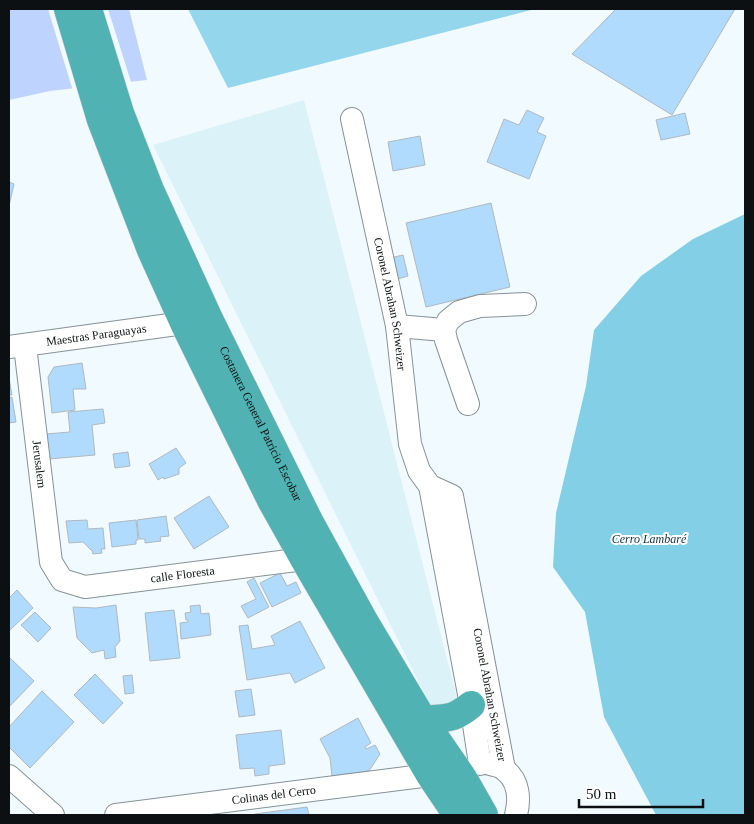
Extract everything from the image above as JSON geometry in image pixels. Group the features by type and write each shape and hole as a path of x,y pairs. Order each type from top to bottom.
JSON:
{"highway":[{"name":"Costanera General Patricio Escobar","path":"68,9 111,117 150,190 209,319 309,521 364,621 423,720 471,771"},
{"name":"Costanera General Patricio Escobar","path":"88,9 111,117 151,250 184,323 272,502 372,676 430,775 470,814"},
{"path":"372,676 383,682 394,695 470,814"},
{"path":"423,720 453,717 471,704"},
{"path":"470,814 462,789 471,771"}],"street":[{"name":"Coronel Abrahan Schweizer","path":"352,119 397,326 410,444 419,471 430,486 471,704 471,771"},
{"path":"468,404 446,340 444,330 448,321 459,312 480,306 525,304"},
{"name":"Maestras Paraguayas","path":"17,346 184,323"},
{"path":"397,326 444,330"},
{"name":"Jerusalem","path":"17,346 51,562 62,580"},
{"name":"Coronel Abrahan Schweizer","path":"430,486 452,496 504,768"},
{"name":"calle Floresta","path":"62,580 85,587 304,559"},
{"path":"471,771 487,763 504,768 513,778 516,786 519,800 516,815"},
{"name":"Colinas del Cerro","path":"116,815 430,775"},
{"path":"9,776 53,815"}],"shaded area":[{"path":"9,9 129,9 147,80 50,91 9,100"},
{"path":"188,9 535,9 228,88"},
{"path":"304,100 459,706 435,715 153,145"}],"green space":[{"name":"Cerro Lambaré","path":"745,214 745,815 656,815 604,717 585,612 553,567 556,513 586,386 594,330 641,276 693,239"}],"pier":[{"path":"48,9 108,9 132,85 73,91"}],"building":[{"path":"616,9 735,9 672,115 572,54"},
{"path":"527,110 544,118 537,132 546,136 529,179 487,162 504,119 519,125"},
{"path":"685,113 690,134 661,140 656,120"},
{"path":"420,136 425,165 393,171 388,142"},
{"path":"9,182 14,184 9,206"},
{"path":"491,203 510,287 426,307 406,223"},
{"path":"403,255 408,276 391,281 386,259"},
{"path":"82,363 86,389 73,389 75,410 52,413 48,377 54,367"},
{"path":"9,378 12,395 9,395"},
{"path":"12,397 16,422 9,423 9,398"},
{"path":"103,409 105,423 92,425 95,455 49,459 46,434 70,432 68,412"},
{"path":"176,448 186,463 179,468 179,474 164,479 163,477 158,480 149,464"},
{"path":"128,452 130,466 115,468 113,454"},
{"path":"209,496 229,527 194,549 174,518"},
{"path":"166,516 169,536 160,537 161,541 145,543 145,539 139,539 137,520"},
{"path":"87,520 88,529 103,528 105,549 101,549 102,553 93,554 92,550 83,542 69,543 66,521"},
{"path":"136,520 138,540 136,540 136,544 112,547 109,523"},
{"path":"280,573 287,586 296,582 301,593 272,607 260,583"},
{"path":"254,578 269,607 248,618 241,606 256,599 247,582"},
{"path":"17,590 33,608 9,631 9,598"},
{"path":"116,605 120,641 115,647 116,657 105,659 104,650 92,653 77,638 73,607 96,608"},
{"path":"200,605 201,614 209,613 211,635 181,639 180,623 188,622 185,613 191,612 190,606"},
{"path":"174,610 180,658 150,661 145,613"},
{"path":"35,612 51,628 38,642 21,625"},
{"path":"300,621 325,668 295,683 290,673 247,680 239,626 248,625 252,649 275,645 271,636"},
{"path":"9,657 34,681 9,707"},
{"path":"95,674 123,703 103,724 74,695"},
{"path":"132,675 134,693 125,694 123,676"},
{"path":"251,689 255,715 239,717 235,691"},
{"path":"42,691 74,722 30,768 9,747 9,727"},
{"path":"358,718 371,743 365,747 366,749 375,745 380,754 369,771 332,776 330,758 320,739"},
{"path":"281,730 285,764 269,766 269,774 255,776 254,768 240,769 236,735"},
{"path":"307,807 309,815 255,815 255,814"}]}
